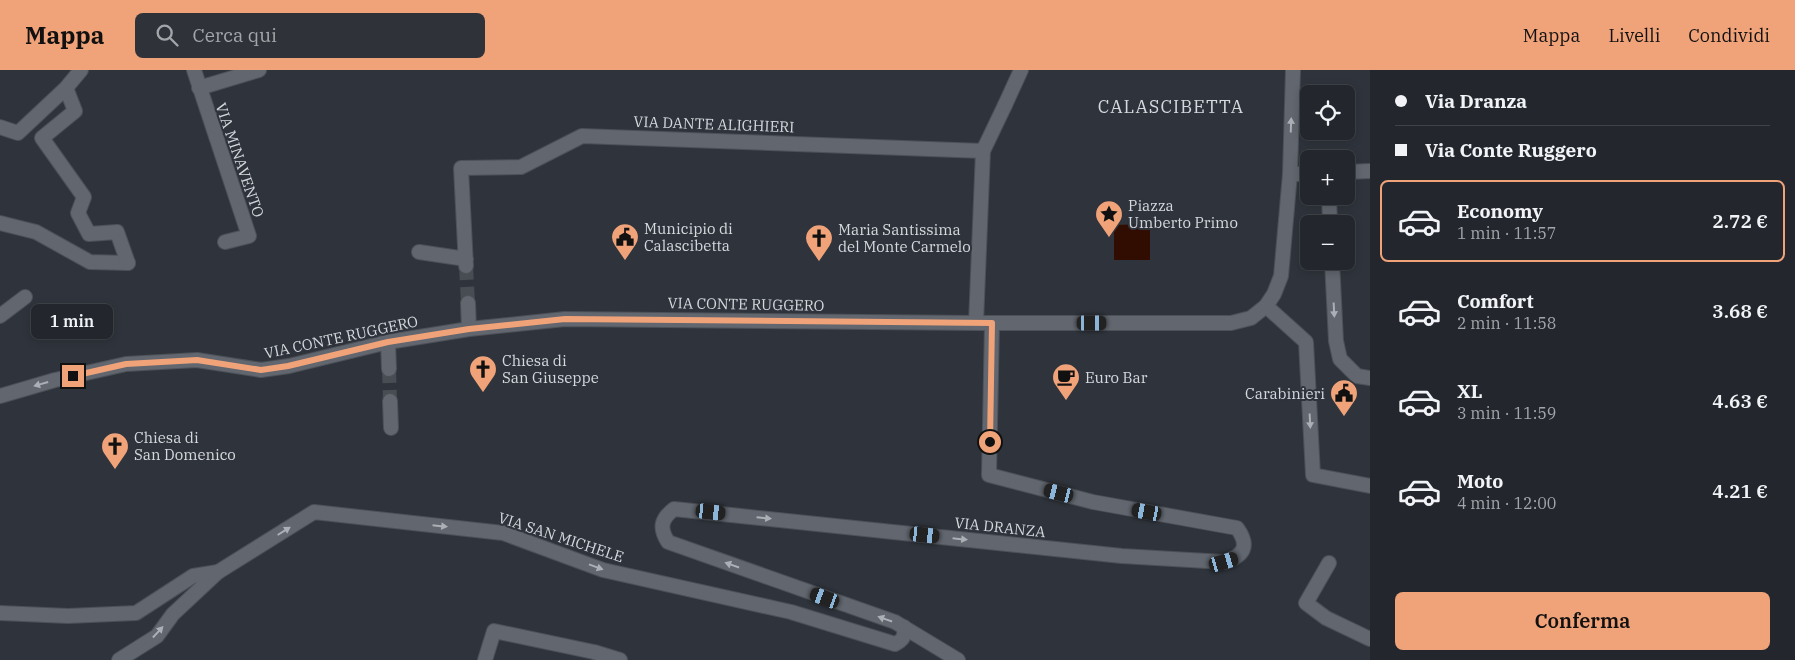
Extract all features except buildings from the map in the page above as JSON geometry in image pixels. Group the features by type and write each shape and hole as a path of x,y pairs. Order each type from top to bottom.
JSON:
{"street":[{"path":"0,127 18,133 66,88 81,70"},
{"name":"VIA MINAVENTO","path":"194,70 249,236 225,242"},
{"path":"199,88 259,70"},
{"path":"976,323 978,151 1005,105 1020,70"},
{"path":"1293,70 1290,174 1280,276 1274,294 1266,306 1306,342 1312,475 1370,486"},
{"path":"0,223 36,232 90,262 128,262 118,232 89,234 78,213 84,197 42,138 75,111 66,88"},
{"name":"VIA DANTE ALIGHIERI","path":"419,252 466,262 461,168 521,167 582,136 978,151"},
{"path":"1355,172 1370,171"},
{"path":"1290,174 1300,174"},
{"path":"1332,270 1336,341 1340,359 1357,376 1370,378"},
{"path":"0,316 25,297"},
{"path":"468,303 469,329"},
{"name":"VIA CONTE RUGGERO","path":"0,396 55,380 126,364 197,360 261,370 288,366 388,342 469,329 565,319 976,323 1231,323 1251,318 1266,306"},
{"name":"VIA DRANZA","path":"958,660 895,622 668,542 663,535 662,527 666,515 674,509 1122,556 1224,562 1236,559 1242,552 1244,543 1243,537 1237,528 1094,502 989,475 992,323"},
{"path":"388,342 389,369"},
{"path":"390,401 391,428"},
{"name":"VIA SAN MICHELE","path":"119,660 157,636 173,614 218,572 314,512 503,533 603,570 791,612 895,644 902,641 905,635 904,627"},
{"path":"1329,564 1306,603 1326,618 1370,639"},
{"path":"0,613 68,616 136,613 193,576 218,572"},
{"path":"485,660 494,631 594,652 620,660"}],"shaded area":[{"path":"1150,224 1150,260 1114,260 1114,225"}],"tunnel":[{"path":"466,266 468,303"},
{"path":"389,369 390,401"}],"place":[{"name":"Piazza Umberto Primo","path":"1109,238"},
{"name":"Municipio di Calascibetta","path":"625,261"},
{"name":"Maria Santissima del Monte Carmelo","path":"819,262"},
{"name":"Chiesa di San Giuseppe","path":"483,393"},
{"name":"Euro Bar","path":"1066,401"},
{"name":"Carabinieri","path":"1344,417"},
{"name":"Chiesa di San Domenico","path":"115,470"}],"district":[{"name":"CALASCIBETTA","path":"1171,106"}],"route":[{"path":"73,376 126,364 197,360 261,370 288,366 388,342 469,329 565,319 992,323 990,442"}]}
